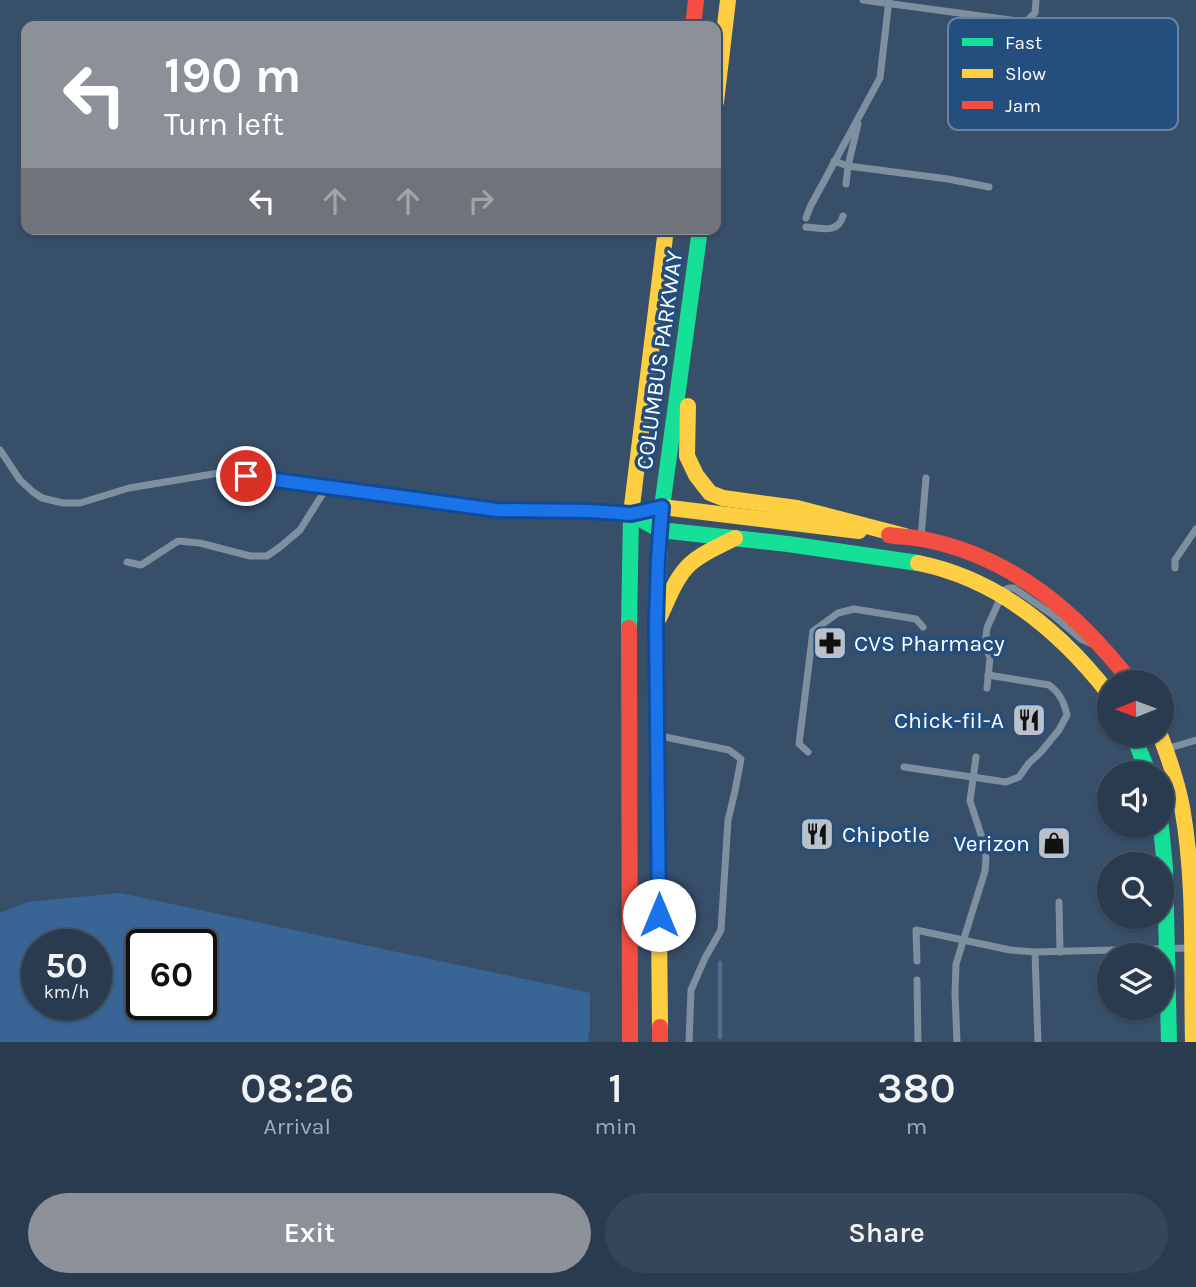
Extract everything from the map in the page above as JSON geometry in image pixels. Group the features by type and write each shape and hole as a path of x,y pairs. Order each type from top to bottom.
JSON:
{"main road":[{"path":"694,21 696,0"},
{"path":"721,60 728,0"},
{"name":"COLUMBUS PARKWAY","path":"630,1042 629,559 634,480 665,235"},
{"name":"COLUMBUS PARKWAY","path":"660,1034 656,623 660,530 699,235"},
{"path":"694,268 687,456 700,481 710,493 723,498 797,508 965,551 986,560 1028,583 1066,611 1101,645 1121,670"},
{"path":"631,514 662,507 913,537"},
{"path":"631,514 660,530 936,567 976,582 1034,616 1067,644 1097,678"},
{"path":"656,623 690,564 735,538"},
{"path":"1165,747 1180,795 1188,844 1193,948 1193,1042"},
{"path":"1162,838 1166,943"},
{"path":"1168,1020 1168,1042"}],"lane":[{"path":"863,0 998,18"},
{"path":"1029,18 1035,13 1036,0"},
{"path":"843,216 841,223 833,229 806,223 810,206 880,78 889,2"},
{"path":"846,184 860,113"},
{"path":"834,161 848,166 989,187"},
{"path":"0,450 20,480 33,492 43,498 63,503 80,503 129,488 219,473 497,510 631,514"},
{"path":"913,537 926,478"},
{"path":"128,562 141,565 178,541 200,543 250,556 267,556 300,530 327,487"},
{"path":"1175,568 1175,560 1196,529"},
{"path":"987,688 990,658 985,644 987,628 1004,590 1009,588 1014,588 1053,615 1081,639 1101,645"},
{"path":"808,752 799,744 813,631 838,613 854,609 916,619 923,627"},
{"path":"904,767 1006,782 1019,777 1029,763 1041,754 1067,715 1062,698 1049,685 988,675"},
{"path":"658,736 729,750 741,760 728,820 721,930 691,990 689,1042"},
{"path":"1174,741 1196,740"},
{"path":"957,1042 956,964 985,871 986,858 970,801 976,757"},
{"path":"1059,902 1060,952"},
{"path":"917,961 916,930 1010,950 1097,951"},
{"path":"1174,948 1193,948"},
{"path":"1035,952 1038,1042"},
{"path":"917,980 918,1042"}],"shaded area":[{"path":"120,893 590,993 588,1042 0,1042 0,913 27,902"}],"waterway":[{"path":"720,963 720,1037"}],"traffic: fast":[{"path":"656,619 662,507 699,235"},
{"path":"631,514 660,530 788,544 918,563"},
{"path":"629,628 631,514"},
{"path":"1138,747 1144,761"},
{"path":"1162,838 1169,1042"}],"traffic: slow":[{"path":"721,60 728,0"},
{"path":"631,514 665,235"},
{"path":"688,406 687,456 696,475 710,493 723,498 797,508 905,536"},
{"path":"631,514 662,507 859,531"},
{"path":"659,618 676,582 690,564 735,538"},
{"path":"918,563 975,582 1026,611 1071,650 1097,679"},
{"path":"656,619 660,1027"},
{"path":"1165,747 1182,807 1189,865 1193,1042"}],"traffic: jam":[{"path":"694,21 696,0"},
{"path":"889,535 959,548 1016,575 1066,612 1121,670"},
{"path":"629,628 630,1042"},
{"path":"660,1027 660,1042"}],"place":[{"name":"CVS Pharmacy","path":"830,643"},
{"name":"Chick-fil-A","path":"1029,720"},
{"name":"Chipotle","path":"817,834"},
{"name":"Verizon","path":"1054,843"}],"route":[{"path":"246,476 497,510 631,514 662,507 656,623 659,915"}]}
